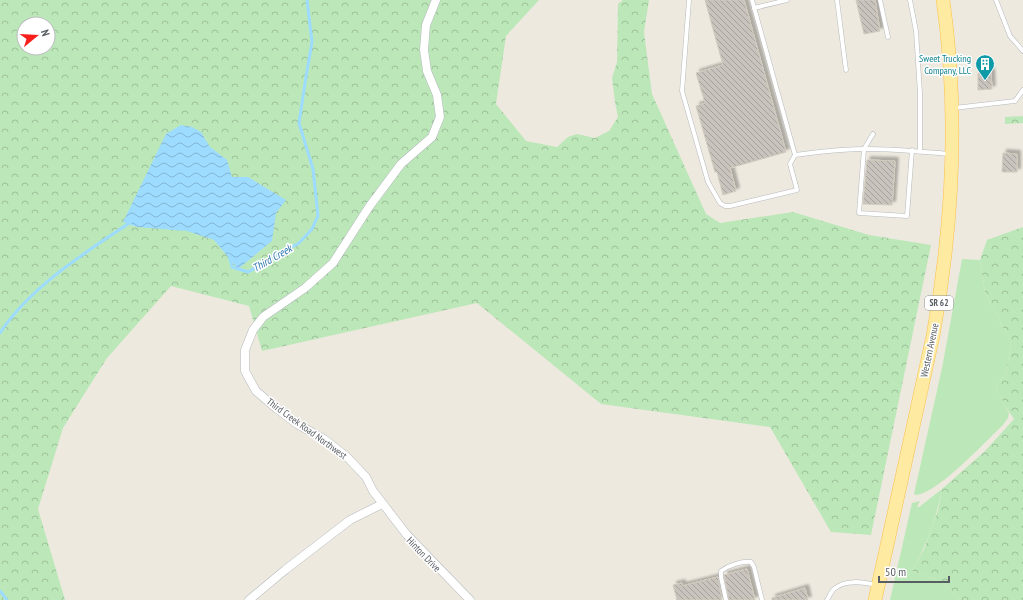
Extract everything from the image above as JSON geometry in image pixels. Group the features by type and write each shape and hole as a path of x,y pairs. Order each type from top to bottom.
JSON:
{"main road":[{"name":"Western Avenue","path":"875,600 933,336 941,292 950,206 953,154 950,57 943,0"}],"street":[{"name":"Third Creek Road Northwest","path":"382,504 366,477 347,457 324,439 297,424 256,391 245,371 245,350 253,330 263,317 305,288 333,263 369,207 401,164 432,137 440,117 437,95 427,71 424,50 426,25 436,0"},
{"path":"249,600 350,520 382,504"},
{"name":"Hinton Drive","path":"382,504 407,535 470,600"}],"lane":[{"path":"689,0 682,91 708,182 720,203 725,206 797,190 790,164 795,155 752,0"},
{"path":"754,8 786,0"},
{"path":"836,0 846,70"},
{"path":"880,0 888,37"},
{"path":"910,0 916,31 920,93 920,151"},
{"path":"996,0 1010,36 1023,51"},
{"path":"952,108 1015,101 1023,90"},
{"path":"873,134 864,149 859,213 907,216 912,150"},
{"path":"795,155 864,149 912,150 953,154"},
{"path":"726,600 721,571 725,568 745,561 751,562 754,567 762,600"},
{"path":"827,600 834,589 844,584 864,582 878,585"}],"green space":[{"path":"0,0 539,0 506,36 496,104 526,141 557,147 568,137 577,134 595,138 609,131 618,117 612,78 617,62 618,4 623,0 649,0 644,32 652,94 706,214 720,223 793,212 869,235 931,245 871,535 831,532 770,427 601,404 477,303 262,351 249,306 171,286 107,358 63,428 38,509 65,600 0,600"},
{"path":"1023,116 1023,123 1005,124 1005,117"},
{"path":"1023,227 1023,600 961,600 943,583 912,571 924,549 938,510 942,489 985,451 1014,419 1005,406 996,387 1006,374 1011,343 985,292 980,260 987,240"},
{"path":"962,259 980,260 985,292 1011,343 1006,374 996,387 1009,413 1008,418 1003,425 961,466 936,486 916,495 914,494 942,368"},
{"path":"942,489 937,511 930,531 912,571 943,583 961,600 890,600 912,503 920,501 917,507 919,507"}],"water":[{"path":"181,125 192,127 201,132 210,147 227,160 232,177 248,177 286,200 276,213 272,241 238,269 214,240 187,231 137,227 123,222 166,134"}],"building":[{"path":"705,0 744,0 786,152 730,168 736,191 723,195 696,106 705,103 696,73 723,65"},
{"path":"856,0 875,0 880,31 864,34"},
{"name":"Sweet Trucking Company, LLC","path":"991,72 992,89 978,90 978,73"},
{"path":"1003,153 1017,154 1017,172 1002,172"},
{"path":"867,160 895,161 892,205 863,204"},
{"path":"747,569 755,600 729,600 724,575"},
{"path":"718,577 722,600 677,600 673,585 682,583 682,586"},
{"path":"805,588 808,600 772,600 772,598"}],"waterway":[{"name":"Third Creek","path":"229,255 232,267 248,272 299,243 312,229 318,216 313,169 299,123 312,42 307,0"},
{"name":"Third Creek","path":"0,333 12,316 43,286 78,258 131,222"},
{"name":"Third Creek","path":"0,591 7,600"}],"place":[{"name":"Sweet Trucking Company, LLC","path":"985,81"}]}
